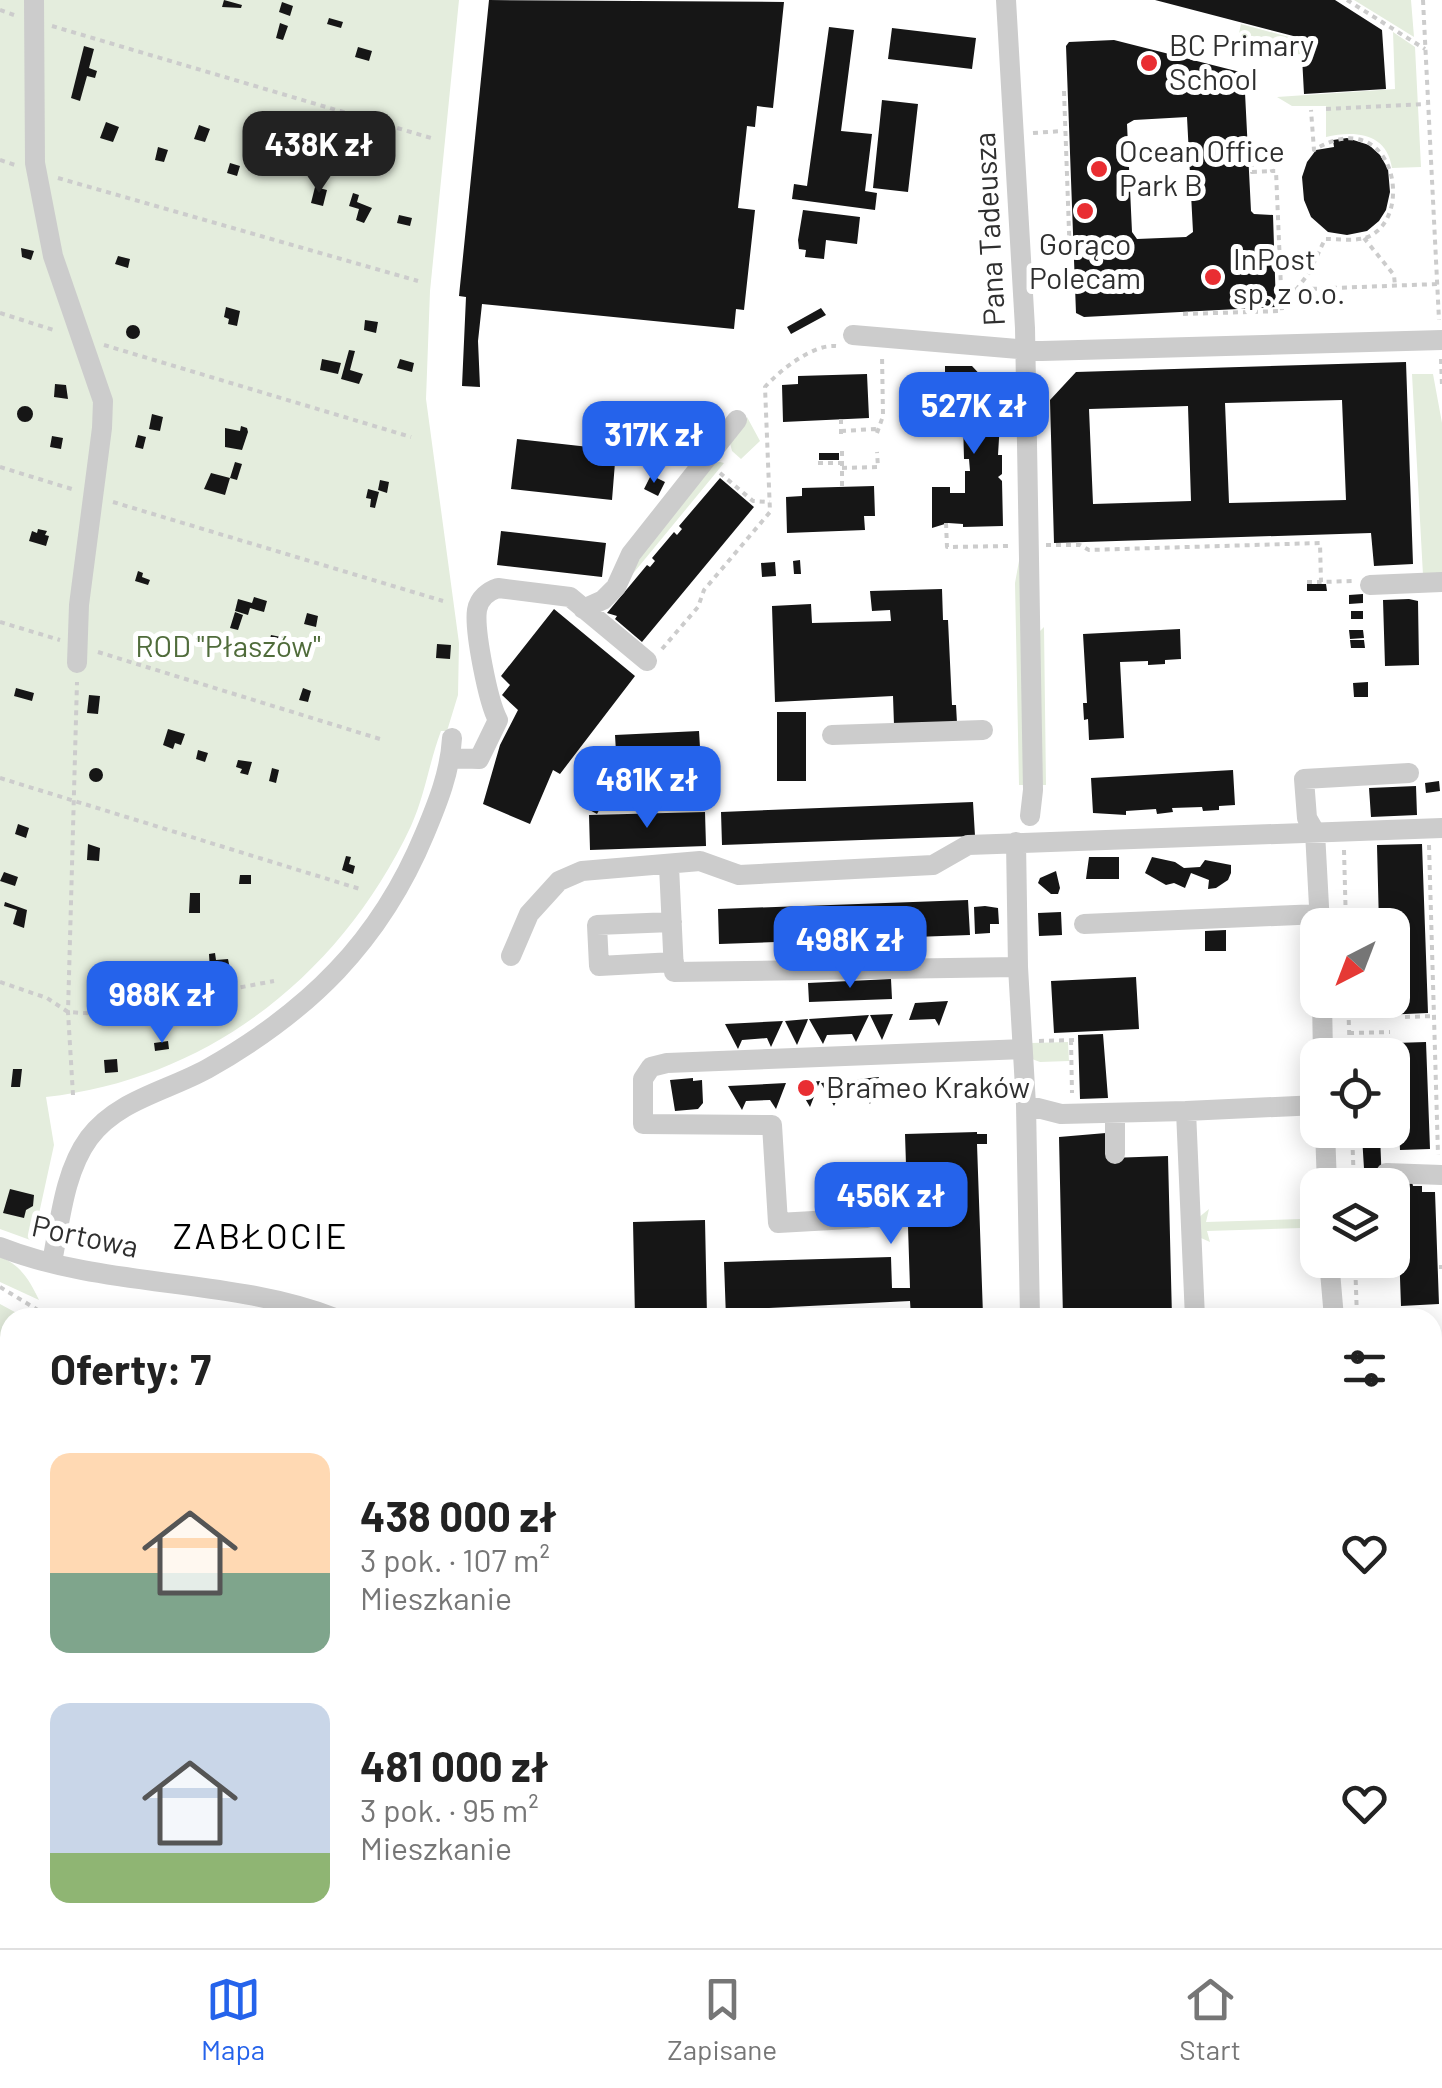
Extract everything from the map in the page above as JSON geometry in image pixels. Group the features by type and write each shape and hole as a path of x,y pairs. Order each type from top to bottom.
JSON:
{"street":[{"name":"Pana Tadeusza","path":"1006,0 1026,350 1033,790 1030,816"},
{"path":"34,11 36,172 53,256 103,401 79,605 77,654"},
{"path":"847,341 1026,350 1441,340"},
{"path":"583,609 603,600 616,587 631,554 721,460 738,420"},
{"path":"1370,586 1442,582"},
{"path":"52,1262 67,1190 90,1137 123,1108 200,1072 271,1030 337,972 399,889 434,812 451,748 479,759 498,720 488,702 477,610 488,592 498,588 570,597 655,655"},
{"path":"832,735 983,730"},
{"path":"1319,908 1315,832 1307,818 1304,779 1409,773"},
{"path":"512,956 529,914 559,881 582,871 700,861 739,875 932,865 968,845 1016,842 1315,832 1440,834"},
{"path":"1016,842 1030,1308"},
{"path":"669,866 674,972 1018,967"},
{"path":"1084,924 1300,919"},
{"path":"672,922 597,925 598,952 599,966 674,962"},
{"path":"867,1218 778,1224 772,1125 643,1124 643,1079 651,1068 667,1063 1022,1049"},
{"path":"1026,1105 1061,1114 1300,1106"},
{"path":"1186,1110 1194,1308"},
{"path":"1115,1113 1115,1154"},
{"path":"1410,1174 1440,1175"},
{"name":"Portowa","path":"0,1247 52,1262 304,1308"},
{"path":"1331,1278 1333,1308"}],"path":[{"path":"1347,0 1425,49"},
{"path":"1423,0 1442,386"},
{"path":"0,10 34,11 431,138"},
{"path":"1064,91 1070,258"},
{"path":"1326,109 1426,104"},
{"path":"1296,290 1310,273 1326,239 1364,238 1376,231 1391,211 1386,159 1378,147 1365,139 1330,140 1314,150 1312,110"},
{"path":"1033,132 1065,131"},
{"path":"1183,314 1282,311 1276,171 1271,168 1252,172 1250,142"},
{"path":"0,160 418,281"},
{"path":"1364,238 1394,276 1395,286"},
{"path":"1282,290 1437,284"},
{"path":"1268,311 1268,323"},
{"path":"0,313 411,438"},
{"path":"655,655 698,606 704,590 766,516 770,502 765,386 822,346 847,341"},
{"path":"841,419 841,434 877,431 883,416 882,350 874,350"},
{"path":"842,451 842,487"},
{"path":"818,463 878,467 877,452"},
{"path":"721,460 753,501 770,502"},
{"path":"0,467 443,602"},
{"path":"946,524 947,547 1018,546"},
{"path":"1046,545 1080,545 1089,550 1320,543 1321,582"},
{"path":"1307,582 1365,580 1370,586"},
{"path":"0,622 77,654 380,739"},
{"path":"73,1094 68,1012 77,654"},
{"path":"0,778 360,889"},
{"path":"1440,834 1429,840 1440,1175"},
{"path":"1344,844 1346,908"},
{"path":"0,982 47,998 68,1012 98,1014 274,981"},
{"path":"1410,1017 1434,1016"},
{"path":"1349,1018 1349,1038"},
{"path":"1349,1033 1390,1032"},
{"path":"1022,1049 1031,1041 1072,1040 1074,1114"},
{"path":"1355,1278 1356,1308"},
{"path":"0,1287 35,1308"}],"green space":[{"name":"ROD \"Płaszów\"","path":"0,0 459,0 430,291 426,399 459,643 458,695 447,731 441,731 416,814 382,879 348,928 308,972 264,1010 215,1042 163,1068 106,1086 46,1097 54,1145 33,1241 0,1229"},
{"path":"1354,0 1411,0 1414,37"},
{"path":"1241,24 1300,40 1301,54 1274,52 1238,38"},
{"path":"1393,32 1415,47 1421,167 1392,168 1384,147 1368,137 1326,137 1326,106 1292,106 1277,97 1395,89"},
{"path":"1412,374 1433,374 1442,423 1442,575 1423,575"},
{"path":"747,417 760,441 741,459 730,443"},
{"path":"713,463 724,463 617,593 636,556"},
{"path":"1019,561 1025,785 1019,785 1015,583"},
{"path":"1044,627 1046,785 1040,785 1039,632"},
{"path":"1068,1042 1069,1061 1032,1059 1031,1043"},
{"path":"1209,1209 1206,1222 1300,1219 1300,1228 1207,1231 1210,1242 1201,1238 1198,1218"},
{"path":"0,1257 24,1274 39,1300 0,1282"}],"building":[{"path":"224,0 242,5 241,8 222,7"},
{"path":"489,0 784,2 773,108 757,106 755,127 747,126 738,208 755,210 744,310 736,309 734,329 482,304 478,341 480,387 462,386 466,297 459,296"},
{"path":"1155,0 1335,0 1382,30 1386,89 1304,94 1301,38"},
{"path":"282,2 293,6 290,16 279,12"},
{"path":"329,18 343,22 341,28 327,24"},
{"path":"280,23 288,26 283,40 276,38"},
{"path":"829,27 854,30 841,131 872,134 865,191 877,193 875,210 792,199 794,184 807,186"},
{"path":"892,28 976,38 972,69 888,59"},
{"name":"Ocean Office Park B","path":"1114,40 1244,73 1251,211 1273,215 1276,307 1084,317 1076,313 1066,46 1069,42","holes":["1187,117 1193,232 1186,237 1137,239 1132,232 1127,124 1134,120"]},
{"path":"84,46 94,49 89,68 97,71 95,78 87,76 80,101 71,98"},
{"path":"358,47 372,51 369,61 355,57"},
{"path":"882,100 918,104 908,192 873,188"},
{"path":"106,122 119,127 113,142 100,138"},
{"path":"199,125 210,129 205,142 194,139"},
{"path":"1347,138 1369,145 1380,155 1388,169 1390,192 1379,221 1367,231 1347,235 1328,232 1311,217 1304,200 1302,177 1316,150 1334,147 1333,140"},
{"path":"158,147 168,150 164,162 155,160"},
{"path":"230,163 240,166 237,176 227,173"},
{"path":"315,187 327,190 323,206 311,203"},
{"path":"353,193 359,195 357,202 372,208 364,223 356,220 359,209 349,206"},
{"path":"803,210 860,217 857,244 826,240 824,259 805,257 806,250 799,249 798,240"},
{"path":"399,215 412,218 410,226 397,223"},
{"path":"21,248 34,251 31,260 22,257"},
{"path":"118,256 130,259 128,268 115,264"},
{"path":"226,307 240,311 237,326 228,324 229,319 224,317"},
{"path":"821,308 826,315 791,334 787,327"},
{"path":"365,320 378,322 376,333 364,330"},
{"path":"133,325 140,332 133,339 126,332"},
{"path":"349,350 355,351 350,370 363,374 359,384 341,379"},
{"path":"322,359 341,363 338,374 320,370"},
{"path":"400,359 414,363 412,372 397,368"},
{"path":"1406,362 1413,564 1374,566 1371,533 1054,543 1050,400 1076,372","holes":["1342,400 1346,500 1229,503 1225,403","1188,406 1191,501 1093,504 1089,409"]},
{"path":"945,366 972,366 1000,396 998,455 1002,455 1002,474 998,477 1002,481 1003,526 963,527 948,523 932,528 932,487 950,487 950,493 965,493 965,471 970,471 969,459 964,459 963,421 969,421 969,408 963,409 963,391 945,391"},
{"path":"867,374 869,418 783,422 782,385 798,384 798,376"},
{"path":"55,384 66,385 68,399 54,397"},
{"path":"25,406 33,414 25,422 17,414"},
{"path":"152,414 163,417 160,431 149,429"},
{"path":"241,426 248,432 242,450 225,447 225,428 240,431"},
{"path":"138,435 146,437 143,449 135,447"},
{"path":"52,436 63,438 61,449 50,447"},
{"path":"517,439 616,450 612,500 511,489"},
{"path":"819,453 839,453 839,460 819,460"},
{"path":"235,462 242,464 237,480 230,478"},
{"path":"211,473 230,478 225,495 204,489"},
{"path":"651,475 665,482 658,496 644,489"},
{"path":"720,478 754,507 642,642 615,619 617,616 607,613 647,565 650,567 655,561 652,558 674,532 677,535 682,529 679,526"},
{"path":"380,480 389,482 387,493 378,490"},
{"path":"874,486 875,516 864,516 865,530 787,533 786,497 802,496 802,488"},
{"path":"368,489 379,492 375,508 370,507 371,499 366,498"},
{"path":"38,529 47,531 46,546 29,541 32,531 37,533"},
{"path":"501,531 606,543 602,577 497,565"},
{"path":"800,560 801,574 794,574 793,561"},
{"path":"775,562 776,576 762,577 761,563"},
{"path":"138,571 150,580 148,585 135,581"},
{"path":"1307,584 1326,584 1327,591 1307,591"},
{"path":"942,589 957,723 894,725 893,696 775,702 772,606 811,604 812,623 891,621 890,610 872,611 870,591"},
{"path":"1363,594 1363,603 1349,604 1349,595"},
{"path":"254,597 267,601 264,612 250,608 248,615 235,611 238,599 252,603"},
{"path":"1383,600 1418,601 1419,665 1385,666"},
{"path":"554,609 635,676 560,774 553,770 530,824 483,804 500,745 518,710 502,695 510,685 501,676"},
{"path":"1351,611 1363,611 1363,619 1351,619"},
{"path":"235,612 243,615 238,630 230,628"},
{"path":"307,613 318,616 316,627 304,624"},
{"path":"1180,629 1181,659 1148,665 1148,661 1120,662 1124,738 1089,740 1083,703 1087,703 1083,634"},
{"path":"1349,630 1363,630 1364,638 1350,639"},
{"path":"271,635 286,638 283,650 268,646"},
{"path":"1350,640 1364,640 1365,648 1351,648"},
{"path":"437,644 451,645 450,659 436,658"},
{"path":"1368,682 1368,697 1354,697 1353,683"},
{"path":"16,688 34,693 32,701 14,696"},
{"path":"303,688 311,691 308,702 299,700"},
{"path":"89,695 100,696 98,714 87,713"},
{"path":"777,712 806,712 806,781 777,781"},
{"path":"168,729 185,734 181,745 175,743 173,749 163,745"},
{"path":"699,731 701,764 617,769 615,735"},
{"path":"198,750 208,753 205,762 196,759"},
{"path":"238,760 252,762 248,775 236,767"},
{"path":"605,763 620,771 597,814 582,806"},
{"path":"96,768 103,775 96,782 89,775"},
{"path":"272,768 279,770 276,783 269,781"},
{"path":"1233,770 1235,805 1219,806 1219,810 1203,811 1202,807 1172,808 1173,812 1157,814 1156,809 1126,811 1126,815 1093,813 1091,778"},
{"path":"1439,781 1440,791 1426,793 1425,783"},
{"path":"1416,786 1417,815 1371,817 1369,788"},
{"path":"973,802 975,836 722,845 721,812"},
{"path":"705,812 706,846 590,850 589,815"},
{"path":"18,824 29,828 26,838 15,834"},
{"path":"88,844 100,848 99,861 87,860"},
{"path":"1422,844 1428,1013 1410,1014 1410,908 1379,908 1377,845"},
{"path":"346,856 351,857 349,864 355,866 353,874 342,870"},
{"path":"1089,857 1119,857 1119,879 1086,879"},
{"path":"1152,857 1184,868 1200,867 1205,860 1231,865 1231,873 1216,888 1208,889 1209,880 1191,873 1185,888 1174,883 1166,885 1145,873"},
{"path":"1056,871 1060,888 1058,894 1051,894 1038,883 1040,878"},
{"path":"4,872 18,877 15,886 0,881"},
{"path":"240,875 251,875 251,884 239,884"},
{"path":"190,893 200,893 200,913 189,913"},
{"path":"968,900 970,935 719,944 718,909"},
{"path":"5,902 27,910 24,928 13,924 17,910 4,906"},
{"path":"974,907 998,908 999,924 990,924 990,933 975,934"},
{"path":"1061,912 1062,935 1039,936 1038,913"},
{"path":"1226,930 1226,951 1205,951 1205,931"},
{"path":"215,953 216,960 228,959 230,969 210,971 209,954"},
{"path":"102,969 110,970 108,988 99,987"},
{"path":"1136,977 1139,1029 1054,1033 1051,981"},
{"path":"891,979 892,999 809,1002 808,983"},
{"path":"948,1001 939,1026 935,1019 909,1020 915,1003"},
{"path":"893,1014 882,1040 870,1015"},
{"path":"869,1015 856,1042 852,1034 827,1035 823,1044 809,1019"},
{"path":"808,1019 807,1022 797,1045 785,1021"},
{"path":"783,1021 771,1047 767,1038 742,1040 738,1049 725,1024"},
{"path":"1103,1034 1108,1098 1080,1099 1078,1035"},
{"path":"168,1041 169,1049 155,1051 154,1043"},
{"path":"1426,1042 1430,1149 1400,1150 1410,1148 1410,1043"},
{"path":"117,1059 118,1072 105,1073 104,1060"},
{"path":"13,1069 22,1069 20,1087 11,1087"},
{"path":"879,1077 870,1104 865,1096 838,1098 834,1106 821,1083"},
{"path":"670,1080 702,1080 703,1103 698,1109 675,1111"},
{"path":"820,1081 810,1107 796,1083"},
{"path":"786,1083 776,1109 770,1100 746,1101 742,1110 728,1086"},
{"path":"1106,1133 1110,1158 1168,1156 1172,1308 1063,1308 1059,1137"},
{"path":"905,1134 987,1134 987,1144 977,1144 983,1308 910,1308 910,1301 726,1308 724,1262 891,1257 892,1288 910,1288"},
{"path":"1363,1148 1381,1148 1381,1168 1364,1168"},
{"path":"1412,1182 1413,1186 1422,1186 1422,1192 1435,1192 1439,1304 1401,1306 1400,1278 1410,1278"},
{"path":"10,1189 34,1195 33,1206 26,1210 24,1218 3,1213"},
{"path":"705,1220 707,1308 635,1308 633,1222"}],"place":[{"name":"BC Primary School","path":"1149,63"},
{"name":"Ocean Office Park B","path":"1099,169"},
{"name":"Gorąco Polecam","path":"1085,211"},
{"name":"InPost sp. z o.o.","path":"1213,277"},
{"name":"Brameo Kraków","path":"806,1088"}],"district":[{"name":"ZABŁOCIE","path":"261,1237"}]}
